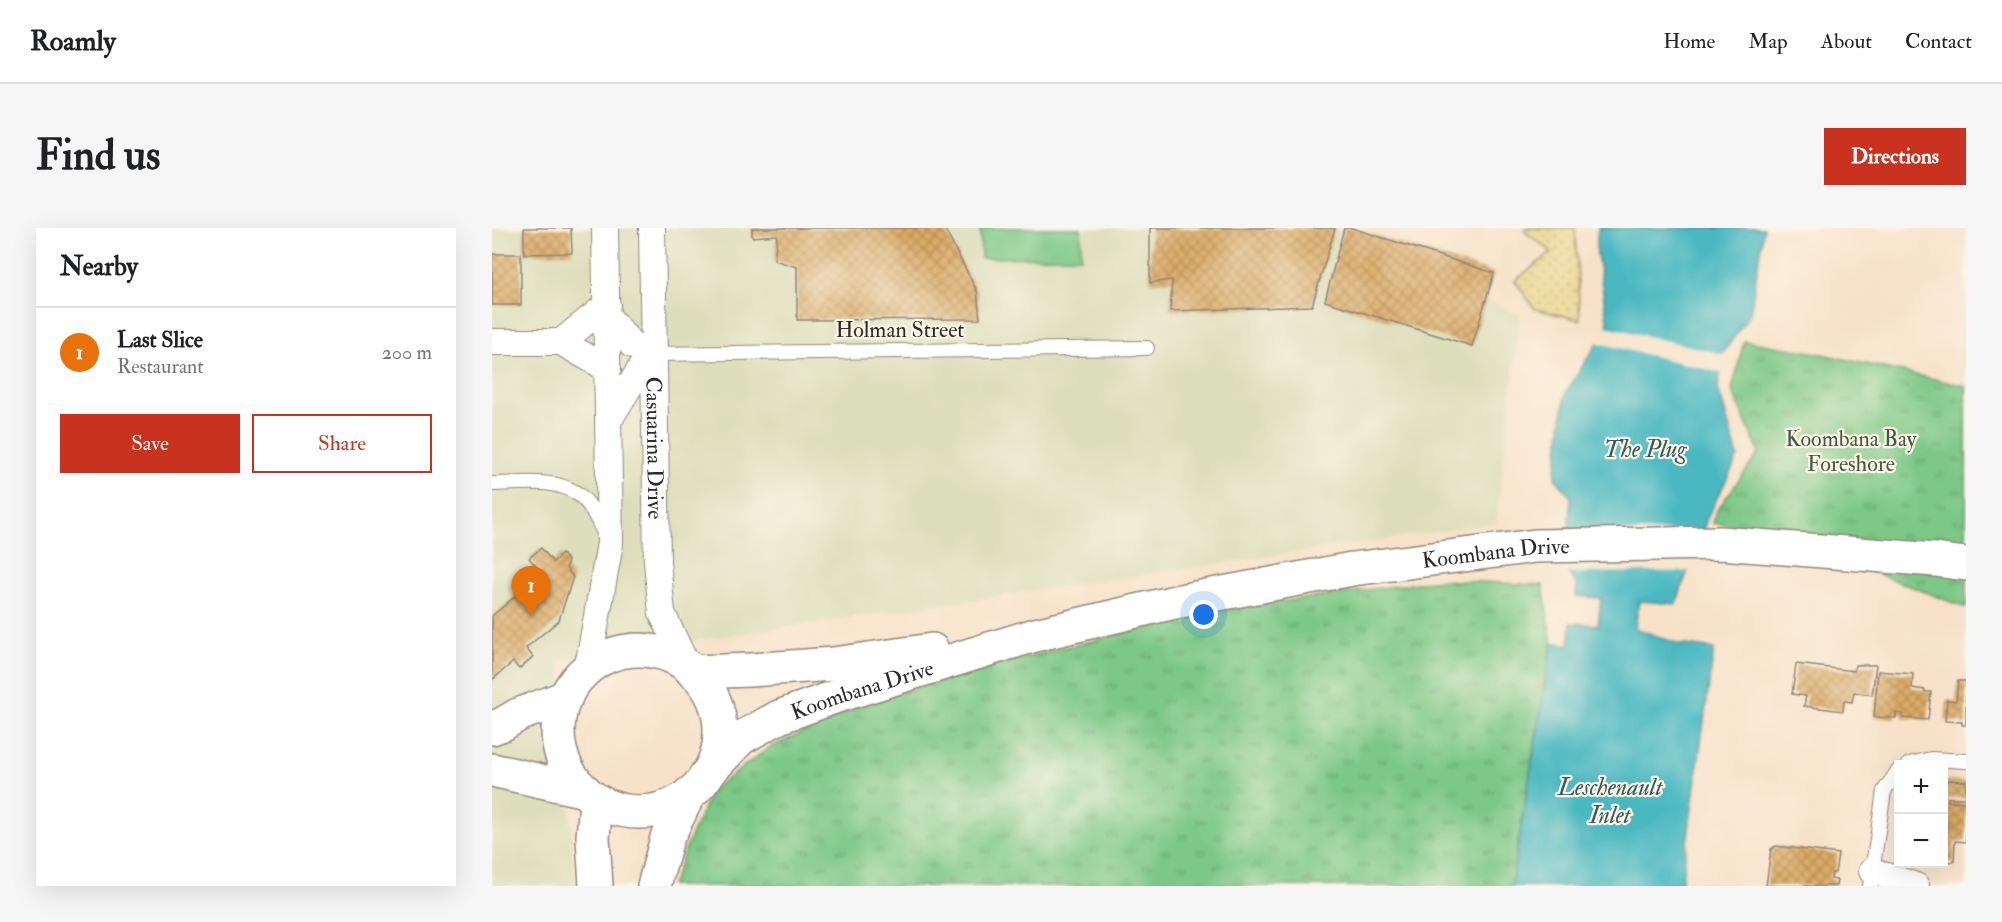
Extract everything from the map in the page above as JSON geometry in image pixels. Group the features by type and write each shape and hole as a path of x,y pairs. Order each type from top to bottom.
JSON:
{"main road":[{"name":"Koombana Drive","path":"698,785 741,738 779,717 837,696 1035,635 1175,602 1340,572 1535,546 1721,543 1966,564"},
{"name":"Koombana Drive","path":"690,668 750,670 833,664 1035,635"},
{"path":"596,886 590,796 576,784 563,761 557,736 560,710 570,686 588,667 611,655 636,650 663,653 690,668 705,683 717,708 721,735 714,763 698,785 667,838 654,886"},
{"path":"492,728 518,715 566,697"},
{"path":"492,770 590,796 622,811 650,812 677,803 698,785"}],"street":[{"name":"Casuarina Drive","path":"588,667 610,543 605,228"},
{"name":"Casuarina Drive","path":"652,228 659,598 662,613 690,668"},
{"path":"561,342 607,310 632,345 653,354 642,366 609,420"},
{"path":"492,342 561,342 608,369"},
{"path":"1871,879 1916,886"}],"lane":[{"name":"Holman Street","path":"653,354 1147,348"},
{"path":"492,484 558,484 577,492 588,504 610,543"},
{"path":"1926,760 1966,761"},
{"path":"1871,879 1884,791 1894,778"}],"shaded area":[{"path":"492,228 1331,228 1520,315 1496,523 560,660 575,886 492,886"}],"green space":[{"path":"980,228 1081,228 1081,257 981,258"},
{"name":"Koombana Bay Foreshore","path":"1744,341 1817,353 1966,386 1966,552 1713,523 1717,510 1759,453 1732,390"},
{"path":"1850,563 1966,572 1966,608"},
{"path":"1439,580 1543,585 1552,643 1511,886 671,886 713,789 769,748 873,700 1061,648 1234,608"}],"sand":[{"path":"1525,228 1575,228 1580,320 1535,309 1515,281 1552,252 1524,231"}],"water":[{"path":"1598,228 1764,228 1750,314 1723,353 1718,388 1738,457 1708,516 1676,604 1639,601 1635,628 1678,644 1714,649 1681,886 1511,886 1552,643 1569,644 1571,623 1598,625 1601,598 1576,596 1577,585 1565,569 1571,497 1555,478 1565,394 1608,326 1596,247"}],"pier":[{"path":"1605,326 1726,355 1723,373 1595,342"},
{"path":"1706,531 1691,571 1565,573 1562,569 1565,532"}],"building":[{"path":"524,228 571,228 572,253 524,254"},
{"path":"752,228 944,228 977,291 980,319 797,320 797,267 774,260 777,235 752,237"},
{"path":"1150,228 1335,228 1312,306 1170,311 1172,280 1150,283"},
{"path":"1344,228 1352,228 1494,273 1472,346 1325,301"},
{"path":"492,254 521,254 521,305 492,305"},
{"path":"541,548 553,562 562,554 568,561 566,568 573,577 559,620 526,648 533,657 519,669 513,662 492,680 492,616 542,573 529,558"},
{"path":"1796,664 1854,671 1855,665 1876,665 1872,695 1854,692 1852,702 1844,701 1843,711 1804,706 1806,696 1792,694"},
{"path":"1878,671 1913,674 1912,688 1931,692 1928,720 1903,718 1903,714 1896,713 1896,718 1874,717"},
{"path":"1958,681 1966,681 1966,725 1962,725 1962,722 1945,721 1947,700 1956,701"},
{"path":"1948,780 1966,781 1966,798 1948,798"},
{"path":"1948,801 1966,802 1966,842 1955,841 1954,862 1948,861"},
{"path":"1776,846 1838,854 1835,873 1832,873 1831,879 1837,880 1836,886 1766,886 1771,849"}],"place":[{"name":"Last Slice","path":"531,616"}],"water label":[{"name":"The Plug","path":"1645,449"},
{"name":"Leschenault Inlet","path":"1610,801"}]}
